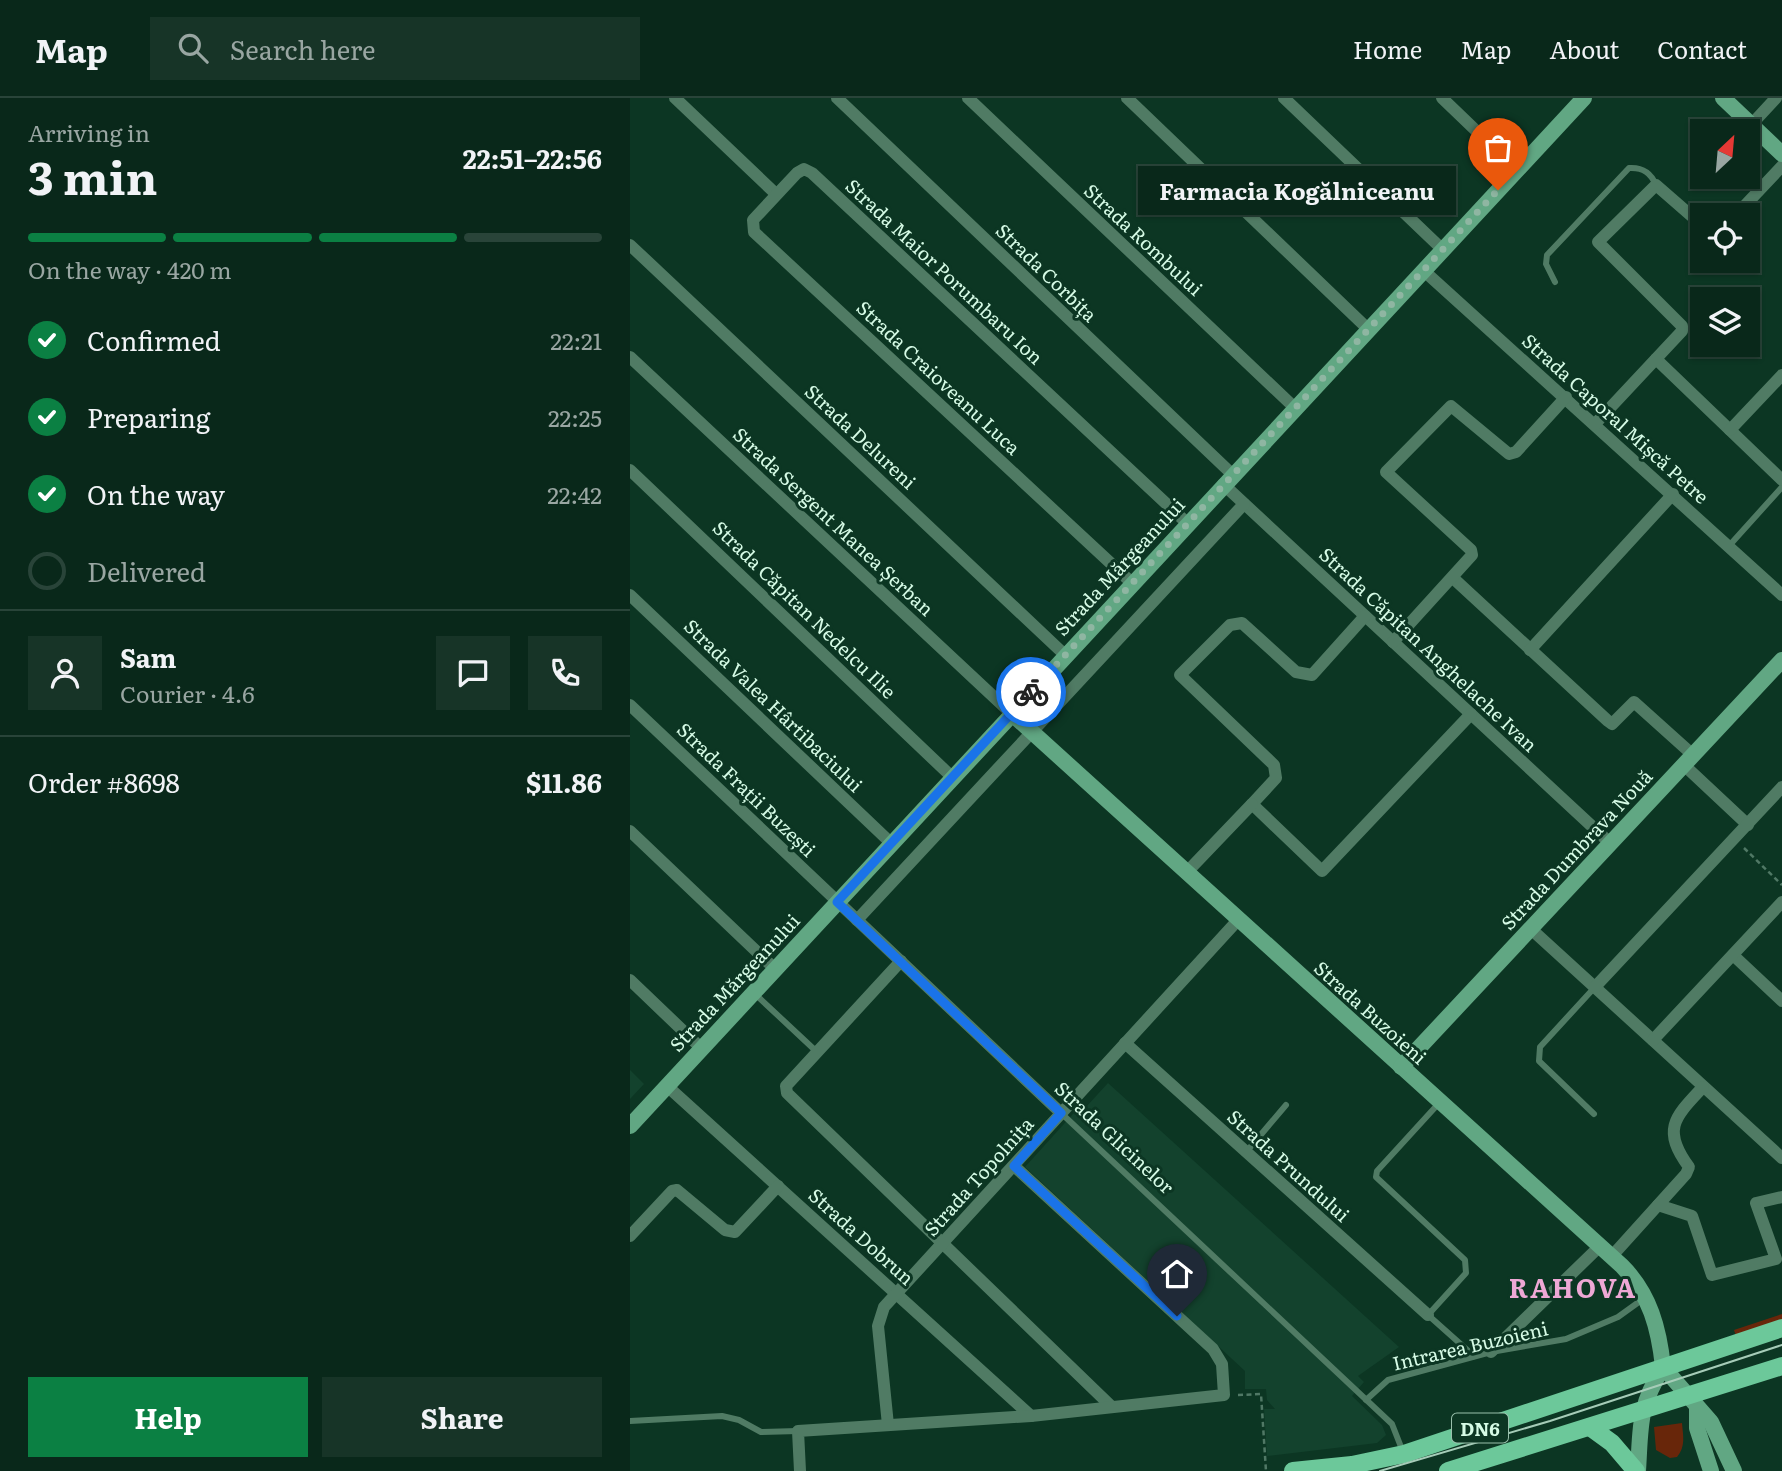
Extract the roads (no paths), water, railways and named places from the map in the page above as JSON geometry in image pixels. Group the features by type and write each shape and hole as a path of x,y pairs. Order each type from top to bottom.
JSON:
{"main road":[{"name":"DN6","path":"1293,1471 1352,1465 1404,1454 1782,1328"},
{"name":"DN6","path":"1448,1471 1642,1411 1693,1402 1782,1366"},
{"path":"1590,1427 1612,1443 1637,1471"}],"street":[{"path":"675,98 776,194"},
{"name":"Strada Corbița","path":"837,98 1227,479"},
{"name":"Strada Rombului","path":"968,98 1295,408"},
{"path":"1127,98 1368,329"},
{"path":"1284,98 1443,249"},
{"path":"1441,98 1517,170"},
{"name":"Strada Mărgeanului","path":"630,1126 1227,479 1584,98"},
{"path":"1723,98 1745,119"},
{"path":"1757,119 1776,98"},
{"path":"1760,133 1782,154"},
{"path":"1747,203 1782,166"},
{"name":"Strada Maior Porumbaru Ion","path":"776,194 800,170 812,173 1187,523"},
{"path":"1595,424 1656,359 1682,326 1598,242 1656,185 1690,215"},
{"name":"Strada Craioveanu Luca","path":"776,194 753,220 754,232 1132,583"},
{"name":"Strada Delureni","path":"630,245 1065,656"},
{"name":"Strada Caporal Mișcă Petre","path":"1423,270 1674,494 1782,595"},
{"name":"Strada Sergent Manea Șerban","path":"630,357 1011,713"},
{"path":"1656,359 1782,480"},
{"path":"1730,430 1782,375"},
{"path":"1393,642 1470,559 1471,550 1386,472 1451,406 1509,454 1516,452 1566,397"},
{"name":"Strada Căpitan Nedelcu Ilie","path":"630,470 952,777"},
{"name":"Strada Căpitan Anghelache Ivan","path":"1227,479 1244,504 1610,843"},
{"path":"1530,650 1674,494"},
{"path":"857,920 1244,504"},
{"path":"1453,578 1612,724 1634,702 1748,825"},
{"name":"Strada Valea Hârtibaciului","path":"630,595 891,844"},
{"path":"1186,873 1276,778 1274,765 1180,675 1230,625 1242,623 1296,672 1312,675 1365,616"},
{"name":"Strada Dumbrava Nouă","path":"1401,1067 1782,660"},
{"name":"Strada Frații Buzești","path":"630,705 837,902"},
{"name":"Strada Buzoieni","path":"1011,713 1631,1275 1646,1297 1660,1342 1663,1367"},
{"path":"1252,804 1322,871 1471,714"},
{"path":"1595,987 1782,787"},
{"path":"630,831 775,969"},
{"name":"Strada Glicinelor","path":"837,902 1061,1113"},
{"path":"1653,1040 1782,902"},
{"name":"Strada Topolnița","path":"888,1425 878,1326 884,1307 1238,920"},
{"path":"1531,929 1782,1158"},
{"path":"1734,955 1780,1000 1782,1012"},
{"path":"901,961 786,1086 787,1093 1112,1407"},
{"path":"630,980 701,1048"},
{"name":"Strada Prundului","path":"1125,1043 1428,1315"},
{"name":"Strada Dobrun","path":"667,1086 1031,1416"},
{"path":"1491,1352 1658,1205 1689,1167 1676,1150 1673,1126 1679,1112 1703,1087"},
{"path":"800,1471 798,1431 1031,1416 1224,1395 1222,1364 1213,1349 1014,1166"},
{"path":"630,1236 671,1191 677,1190 725,1230 735,1232 778,1186"},
{"path":"1658,1205 1692,1216 1712,1275 1776,1259 1756,1203 1782,1196"},
{"path":"1637,1471 1646,1395 1663,1367 1714,1426 1734,1471"},
{"path":"1693,1402 1697,1428 1710,1471"}],"lane":[{"path":"1555,282 1546,264 1547,255 1629,169 1636,167 1651,174 1656,185"},
{"path":"1728,547 1782,487"},
{"path":"1594,1114 1539,1061 1540,1047 1595,987"},
{"path":"754,992 817,1052"},
{"path":"1440,1102 1377,1171 1376,1177 1465,1261 1466,1273 1428,1315 1474,1356"},
{"path":"1246,1153 1286,1105"},
{"name":"Strada Glicinelor","path":"1061,1113 1366,1400"},
{"name":"Intrarea Buzoieni","path":"1366,1400 1388,1380 1491,1352 1566,1339 1618,1317 1646,1297"},
{"path":"1366,1400 1392,1424 1404,1454"},
{"path":"630,1421 722,1416 739,1420 761,1432 798,1431"}],"tram line":[{"path":"1380,1471 1550,1421 1782,1345"}],"place":[{"name":"Farmacia Kogălniceanu","path":"1498,190"}],"district":[{"name":"RAHOVA","path":"1573,1286"}]}
